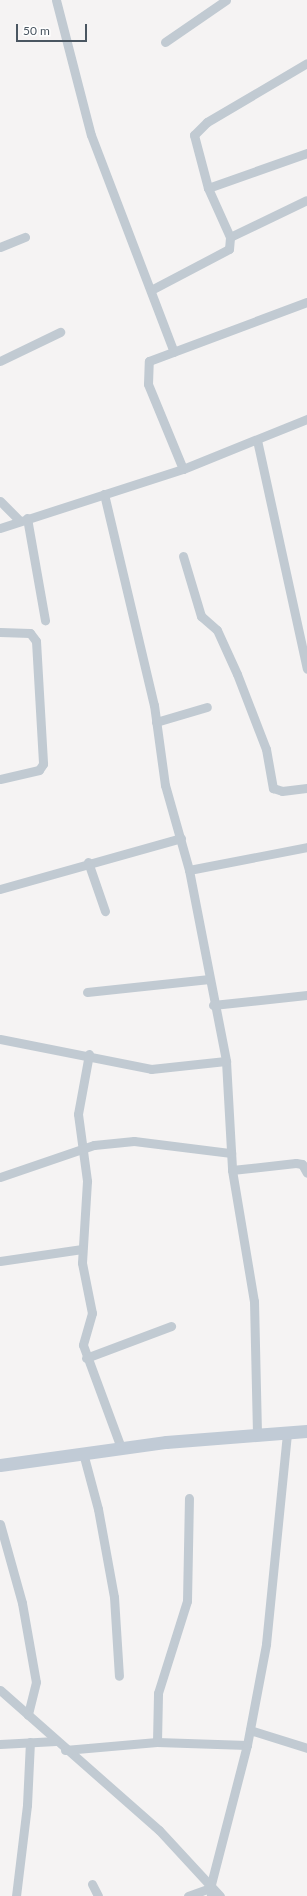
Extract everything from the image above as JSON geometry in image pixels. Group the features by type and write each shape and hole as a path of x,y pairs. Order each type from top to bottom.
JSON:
{"street":[{"path":"56,0 83,114 174,352"},
{"path":"165,42 226,0"},
{"path":"151,290 222,255 229,249 230,237 208,188 194,144 199,128 307,63"},
{"path":"208,188 307,153"},
{"path":"230,237 307,200"},
{"path":"0,247 25,237"},
{"path":"183,469 146,371 149,361 307,302"},
{"path":"0,361 60,332"},
{"path":"0,528 23,519 183,469 307,419"},
{"path":"256,440 307,669"},
{"path":"104,494 156,722 164,785 181,838 189,870 213,1005 226,1061 231,1110 232,1170 254,1301 256,1433"},
{"path":"0,501 23,519 45,620"},
{"path":"183,556 201,616 217,630 237,674 266,749 274,788 282,791 307,788"},
{"path":"0,632 30,633 36,640 43,764 39,770 0,779"},
{"path":"156,722 207,707"},
{"path":"0,889 88,862 181,838"},
{"path":"189,870 307,847"},
{"path":"88,862 105,911"},
{"path":"87,992 209,979"},
{"path":"213,1005 307,995"},
{"path":"0,1039 89,1054 151,1069 226,1061"},
{"path":"89,1054 79,1094 82,1148 88,1196 82,1248 92,1313 83,1341 86,1358 121,1448"},
{"path":"0,1177 82,1148 134,1141 231,1153"},
{"path":"232,1170 296,1163 302,1164 307,1173"},
{"path":"0,1261 82,1248"},
{"path":"86,1358 171,1326"},
{"path":"0,1465 121,1448 256,1433 307,1431"},
{"path":"210,1892 247,1746 266,1644 287,1432"},
{"path":"83,1453 98,1509 114,1597 119,1676"},
{"path":"157,1742 158,1693 187,1601 189,1498"},
{"path":"0,1524 22,1604 36,1682 28,1716"},
{"path":"0,1690 65,1750 160,1830 210,1892 220,1896"},
{"path":"250,1730 307,1748"},
{"path":"0,1744 56,1741"},
{"path":"16,1896 30,1742"},
{"path":"65,1750 157,1742 247,1746"},
{"path":"92,1884 98,1896"},
{"path":"188,1896 210,1892"}]}
